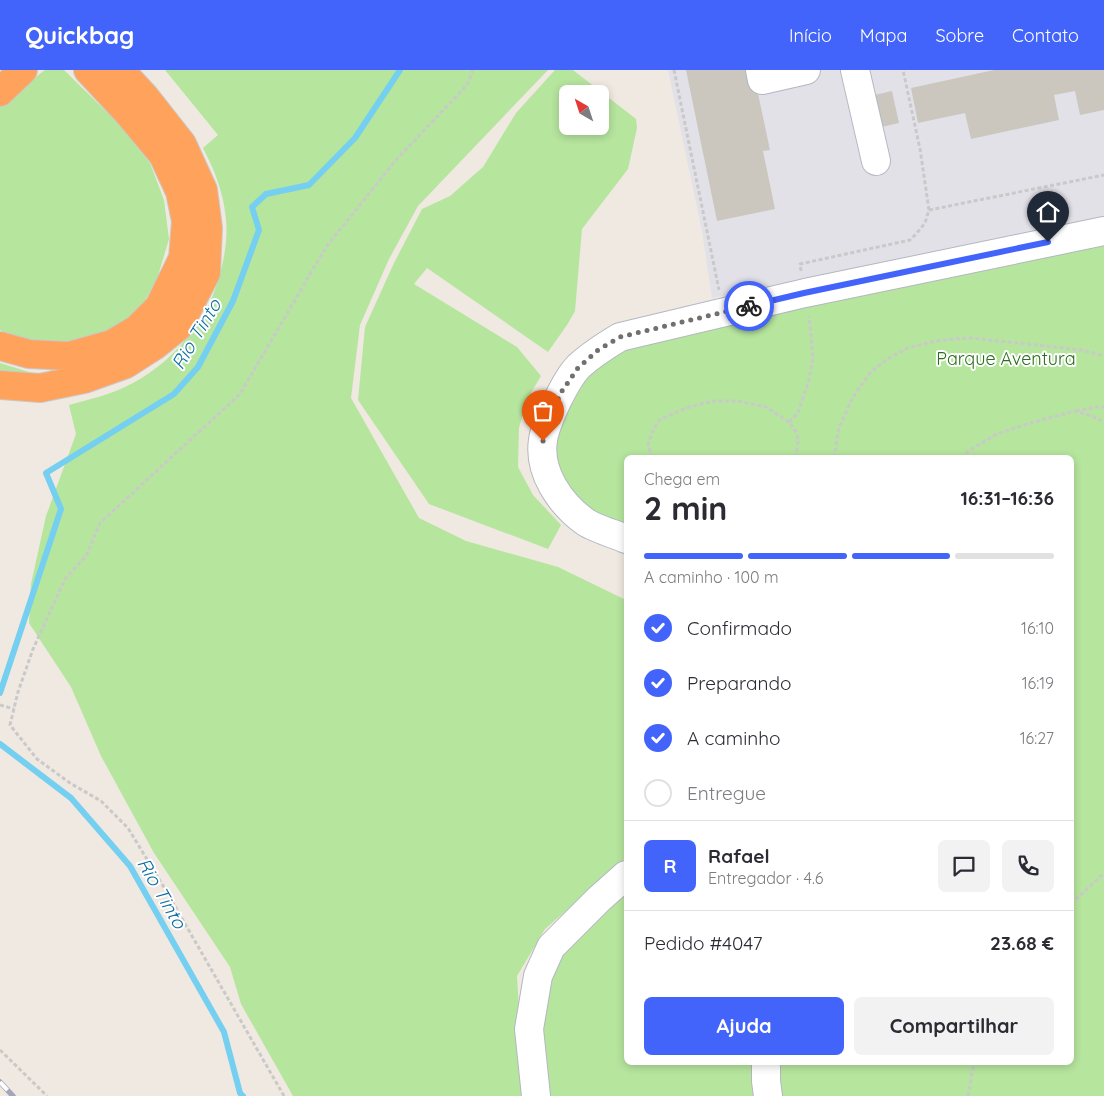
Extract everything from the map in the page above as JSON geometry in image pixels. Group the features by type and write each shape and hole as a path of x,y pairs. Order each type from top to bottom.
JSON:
{"highway":[{"path":"0,92 23,70"},
{"path":"0,346 29,354 69,356 112,344 137,329 159,307 183,258 186,221 180,192 163,155 128,113 88,70"},
{"path":"0,385 40,388 84,379 126,364 154,346 179,326 206,274 208,228 203,190 182,144 145,96 120,70"}],"lane":[{"path":"760,70 762,80 806,70"},
{"path":"855,70 876,161"},
{"path":"624,538 586,522 572,510 555,491 547,474 543,455 543,441 549,418 562,391 578,368 598,350 620,337 723,312 804,293 1104,231"},
{"path":"536,1096 529,1030 538,976 551,947 599,899 624,878"},
{"path":"766,1065 768,1096"}],"path":[{"path":"284,1096 128,828 101,801 70,783 37,759 10,725 18,692 33,649 64,579 86,556 100,523 240,394 326,247 396,160 467,85 473,70"},
{"path":"674,70 723,312"},
{"path":"789,422 798,413 804,397 813,357 810,320 800,264 910,240 925,223 929,210 920,149 903,70"},
{"path":"929,210 1104,175"},
{"path":"835,455 840,428 853,397 870,373 887,359 908,348 953,339 972,338 1082,350 1104,356"},
{"path":"651,455 648,444 659,420 686,408 713,401 738,401 766,407 789,422 796,433 798,442 796,455"},
{"path":"964,455 997,434 1026,424 1076,411 1104,407"},
{"path":"1076,411 1104,422"},
{"path":"0,705 14,709"},
{"path":"1074,901 1104,873"},
{"path":"0,1050 47,1096"},
{"path":"968,1096 973,1065"}],"shaded area":[{"path":"668,70 1104,70 1104,218 852,272 712,298 702,231"}],"green space":[{"path":"45,70 64,70 118,123 150,163 164,200 169,239 157,279 140,310 104,333 59,343 13,338 0,330 0,105"},
{"path":"165,70 548,70 418,206 389,259 360,325 351,398 419,518 466,541 558,567 624,599 624,859 545,929 517,976 524,1096 293,1096 241,1004 230,967 154,853 101,756 71,687 29,623 31,584 46,516 76,434 69,405 102,396 125,387 142,378 166,360 187,338 204,315 214,293 226,244 225,210 218,183 203,148 218,135"},
{"path":"555,70 573,70 592,85 559,85 559,135 609,135 609,98 636,119 637,128 628,169 582,229 575,311 548,352 427,268 414,284 517,347 541,376 527,399 519,428 518,467 533,495 561,525 548,549 429,504 358,400 365,327 394,263 422,209 450,196 483,167 516,113"},
{"name":"Parque Aventura","path":"1104,240 1104,1096 548,1096 538,1027 549,984 565,951 624,896 624,1065 1074,1065 1074,455 624,455 624,531 576,503 560,481 554,454 554,437 582,378 614,352 649,339"},
{"path":"0,363 42,376 0,373"}],"building":[{"path":"686,70 753,70 770,150 763,151 775,209 717,221"},
{"path":"994,70 1104,70 1104,110 1080,115 1075,91 1054,95 1059,120 971,139 965,113 918,123 911,88"},
{"path":"892,91 899,123 877,128 870,96"}],"waterway":[{"name":"Rio Tinto","path":"0,693 61,509 46,473 174,394 198,367 233,301 259,230 252,207 266,194 309,185 355,138 400,70"},
{"name":"Rio Tinto","path":"0,744 71,798 130,866 224,1032 240,1093 243,1096"}],"railway":[{"path":"0,1082 13,1096"}],"way so far":[{"path":"543,441 549,418 562,391 578,368 598,350 620,337 749,306"}],"route":[{"path":"749,306 1048,242"}]}
